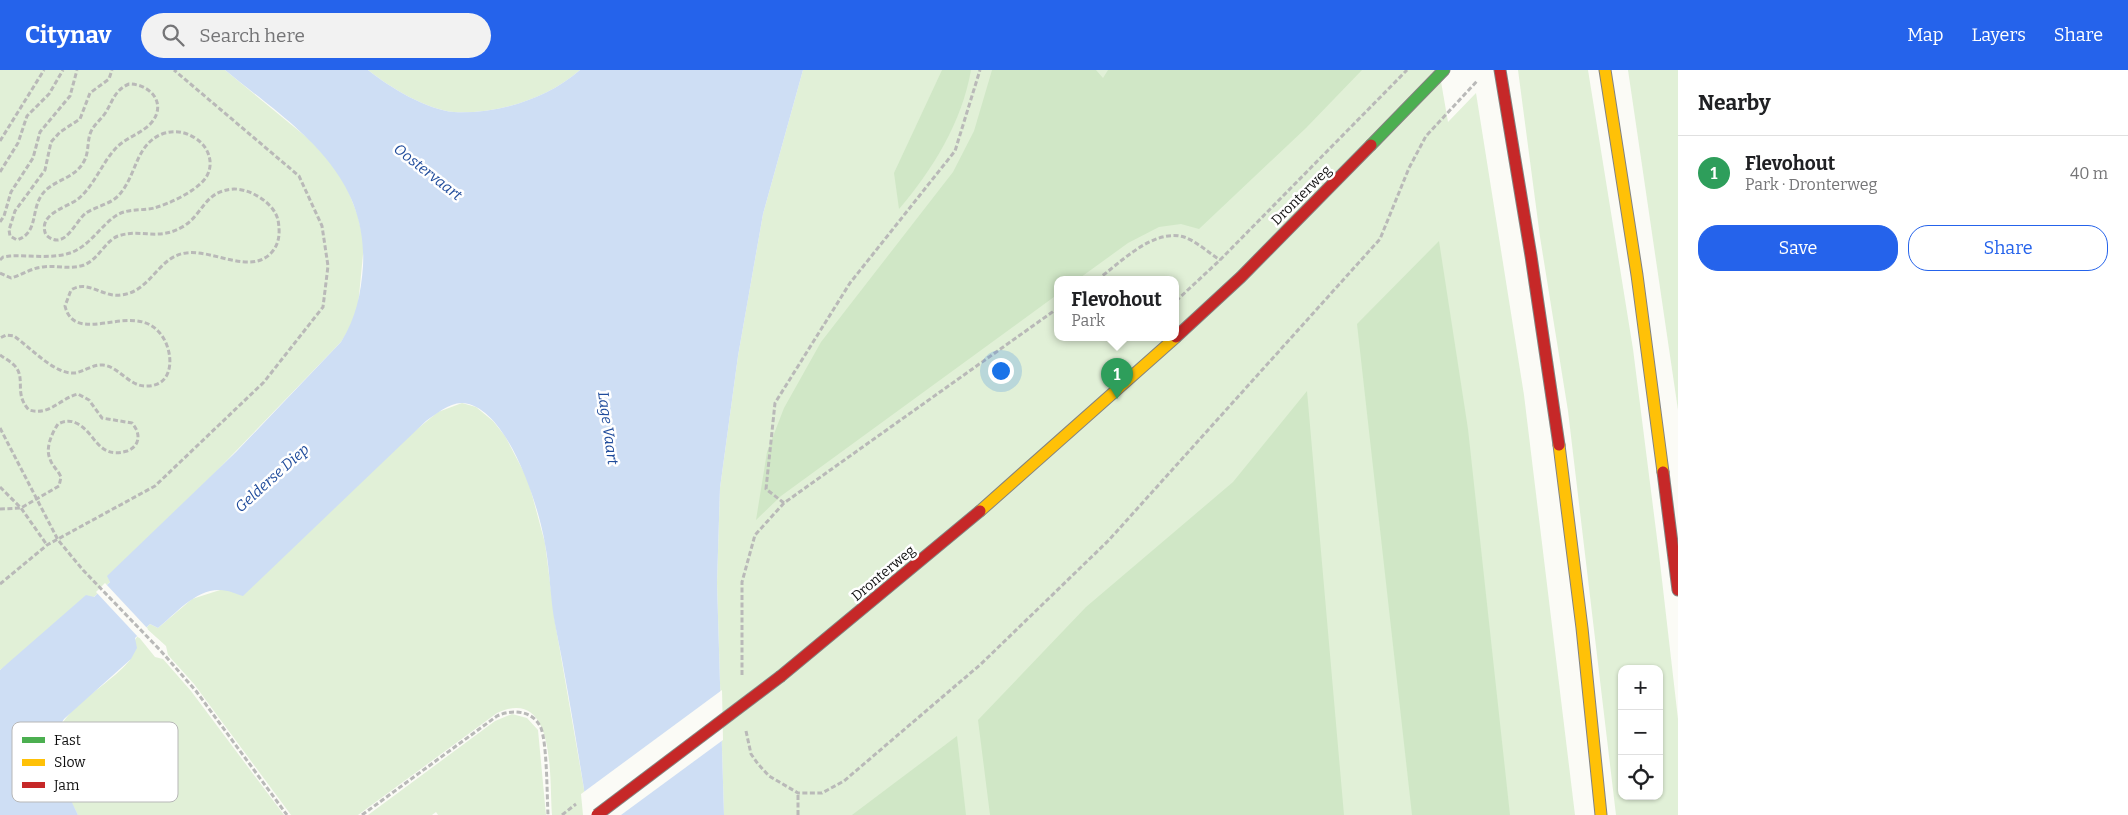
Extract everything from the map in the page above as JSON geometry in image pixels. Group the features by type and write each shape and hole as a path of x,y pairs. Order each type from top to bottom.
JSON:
{"main road":[{"name":"Dronterweg","path":"1179,333 1241,276 1444,70"},
{"path":"1500,70 1546,350 1572,555 1601,815"},
{"path":"1605,70 1637,275 1678,590"},
{"name":"Dronterweg","path":"597,815 781,676 900,579 1020,478 1171,341"}],"path":[{"path":"0,141 44,70"},
{"path":"0,172 18,143 27,116 49,94 63,70"},
{"path":"0,222 4,216 10,192 33,158 40,132 66,104 73,88 77,70"},
{"path":"0,260 3,257 10,256 60,255 71,252 85,244 117,215 125,211 155,208 166,203 198,184 207,174 210,159 203,144 183,132 167,133 146,145 128,183 114,199 82,216 66,237 54,239 46,235 45,224 51,214 78,199 90,186 117,147 152,122 158,105 155,96 143,85 129,84 114,95 105,113 93,127 86,158 78,171 42,193 36,208 33,224 26,236 17,240 10,236 8,230 15,211 45,170 51,142 60,132 80,119 90,93 109,79 112,70"},
{"path":"0,584 47,545 155,486 264,382 323,307 328,266 322,226 299,176 174,70"},
{"path":"784,503 766,489 775,403 850,283 955,150 980,70"},
{"path":"1179,299 1407,70"},
{"path":"0,273 11,278 43,266 74,268 83,265 98,256 110,241 117,237 135,234 158,236 178,229 191,220 211,197 235,189 254,194 267,203 277,215 280,227 279,237 274,250 259,261 249,263 208,253 183,253 167,261 152,278 133,292 112,295 83,286 71,290 65,306 72,318 77,322 93,325 132,319 153,326 159,331 169,346 170,362 168,372 156,384 148,387 139,386 108,366 100,365 78,372 59,371 14,336 6,335 0,338"},
{"path":"1102,276 1150,241 1170,234 1186,237 1220,260"},
{"path":"0,355 14,365 17,370 20,376 20,398 30,410 43,412 51,409 68,396 78,394 89,400 102,418 109,421 128,421 138,431 137,444 131,449 116,452 98,446 85,429 76,422 68,421 58,424 53,431 48,452 50,461 58,471 60,482 58,486 37,501 21,508 0,509"},
{"path":"0,428 58,540 83,570 160,650 196,691 287,815"},
{"path":"0,487 21,508 47,545"},
{"path":"362,815 497,716 509,712 526,714 542,730 548,815"},
{"path":"798,793 798,815"}],"green space":[{"path":"0,70 225,70 310,140 335,167 347,188 358,216 364,244 358,306 351,326 341,342 100,592 0,670"},
{"path":"368,70 580,70 553,89 521,103 488,110 454,112 432,107 409,97"},
{"path":"803,70 1439,70 1448,122 1476,93 1524,395 1575,815 724,815 717,583 720,488 738,356 763,214"},
{"path":"942,70 971,70 967,89 961,108 944,144 923,178 899,209 894,173"},
{"path":"992,70 1096,70 1103,78 1108,70 1362,70 1306,128 1199,229 1181,224 1159,227 1128,243 1083,276 1054,276 1054,297 781,496 756,520 767,452 784,408 821,342 953,172 974,131"},
{"path":"1518,70 1588,70 1633,349 1659,554 1678,719 1678,815 1616,815 1568,411 1540,237"},
{"path":"1628,70 1678,70 1678,410"},
{"path":"1439,241 1468,429 1510,815 1412,815 1357,324"},
{"path":"1307,391 1344,815 990,815 978,720 1086,607 1233,482"},
{"path":"462,403 476,407 493,421 505,436 528,480 545,543 555,622 584,789 586,815 552,815 551,781 546,741 540,724 530,712 516,708 497,713 358,815 291,815 194,684 168,655 166,646 146,628 150,624 158,628 192,599 220,590 438,412"},
{"path":"138,636 155,657 163,659 191,691 284,815 78,815 71,802 178,802 178,722 63,722 77,706 130,660"},
{"path":"512,714 527,718 538,730 546,815 438,815 436,812 432,815 368,815 495,721"},
{"path":"957,736 966,815 852,815"}],"water":[{"path":"225,70 368,70 409,97 432,107 454,112 471,112 505,107 537,97 553,89 580,70 803,70 763,214 738,356 720,488 717,583 724,815 586,815 581,768 553,614 547,554 536,507 519,461 494,422 479,409 458,403 448,406 426,421 243,596 223,590 211,591 186,603 158,628 150,624 135,638 137,648 131,659 62,722 12,722 12,802 72,802 78,815 0,815 0,670 86,595 94,597 110,582 107,576 236,452 341,342 350,324 357,306 363,266 361,232 353,202 339,176 321,152 275,110"}],"pier":[{"path":"105,583 148,629 139,638 96,592"},
{"path":"722,690 723,740 621,815 583,815 581,794"}],"traffic: fast":[{"path":"1371,145 1444,70"}],"traffic: slow":[{"path":"1605,70 1637,275 1663,472"},
{"path":"980,511 1172,341"},
{"path":"1559,445 1582,628 1601,815"}],"traffic: jam":[{"path":"1500,70 1531,256 1559,445"},
{"path":"1179,334 1241,277 1371,145"},
{"path":"1663,472 1678,590"},
{"path":"781,676 980,511"},
{"path":"597,815 781,676"}],"place":[{"name":"Flevohout","path":"1117,399"}],"water label":[{"name":"Oostervaart","path":"428,172"},
{"name":"Lage Vaart","path":"608,428"},
{"name":"Gelderse Diep","path":"272,478"}]}
